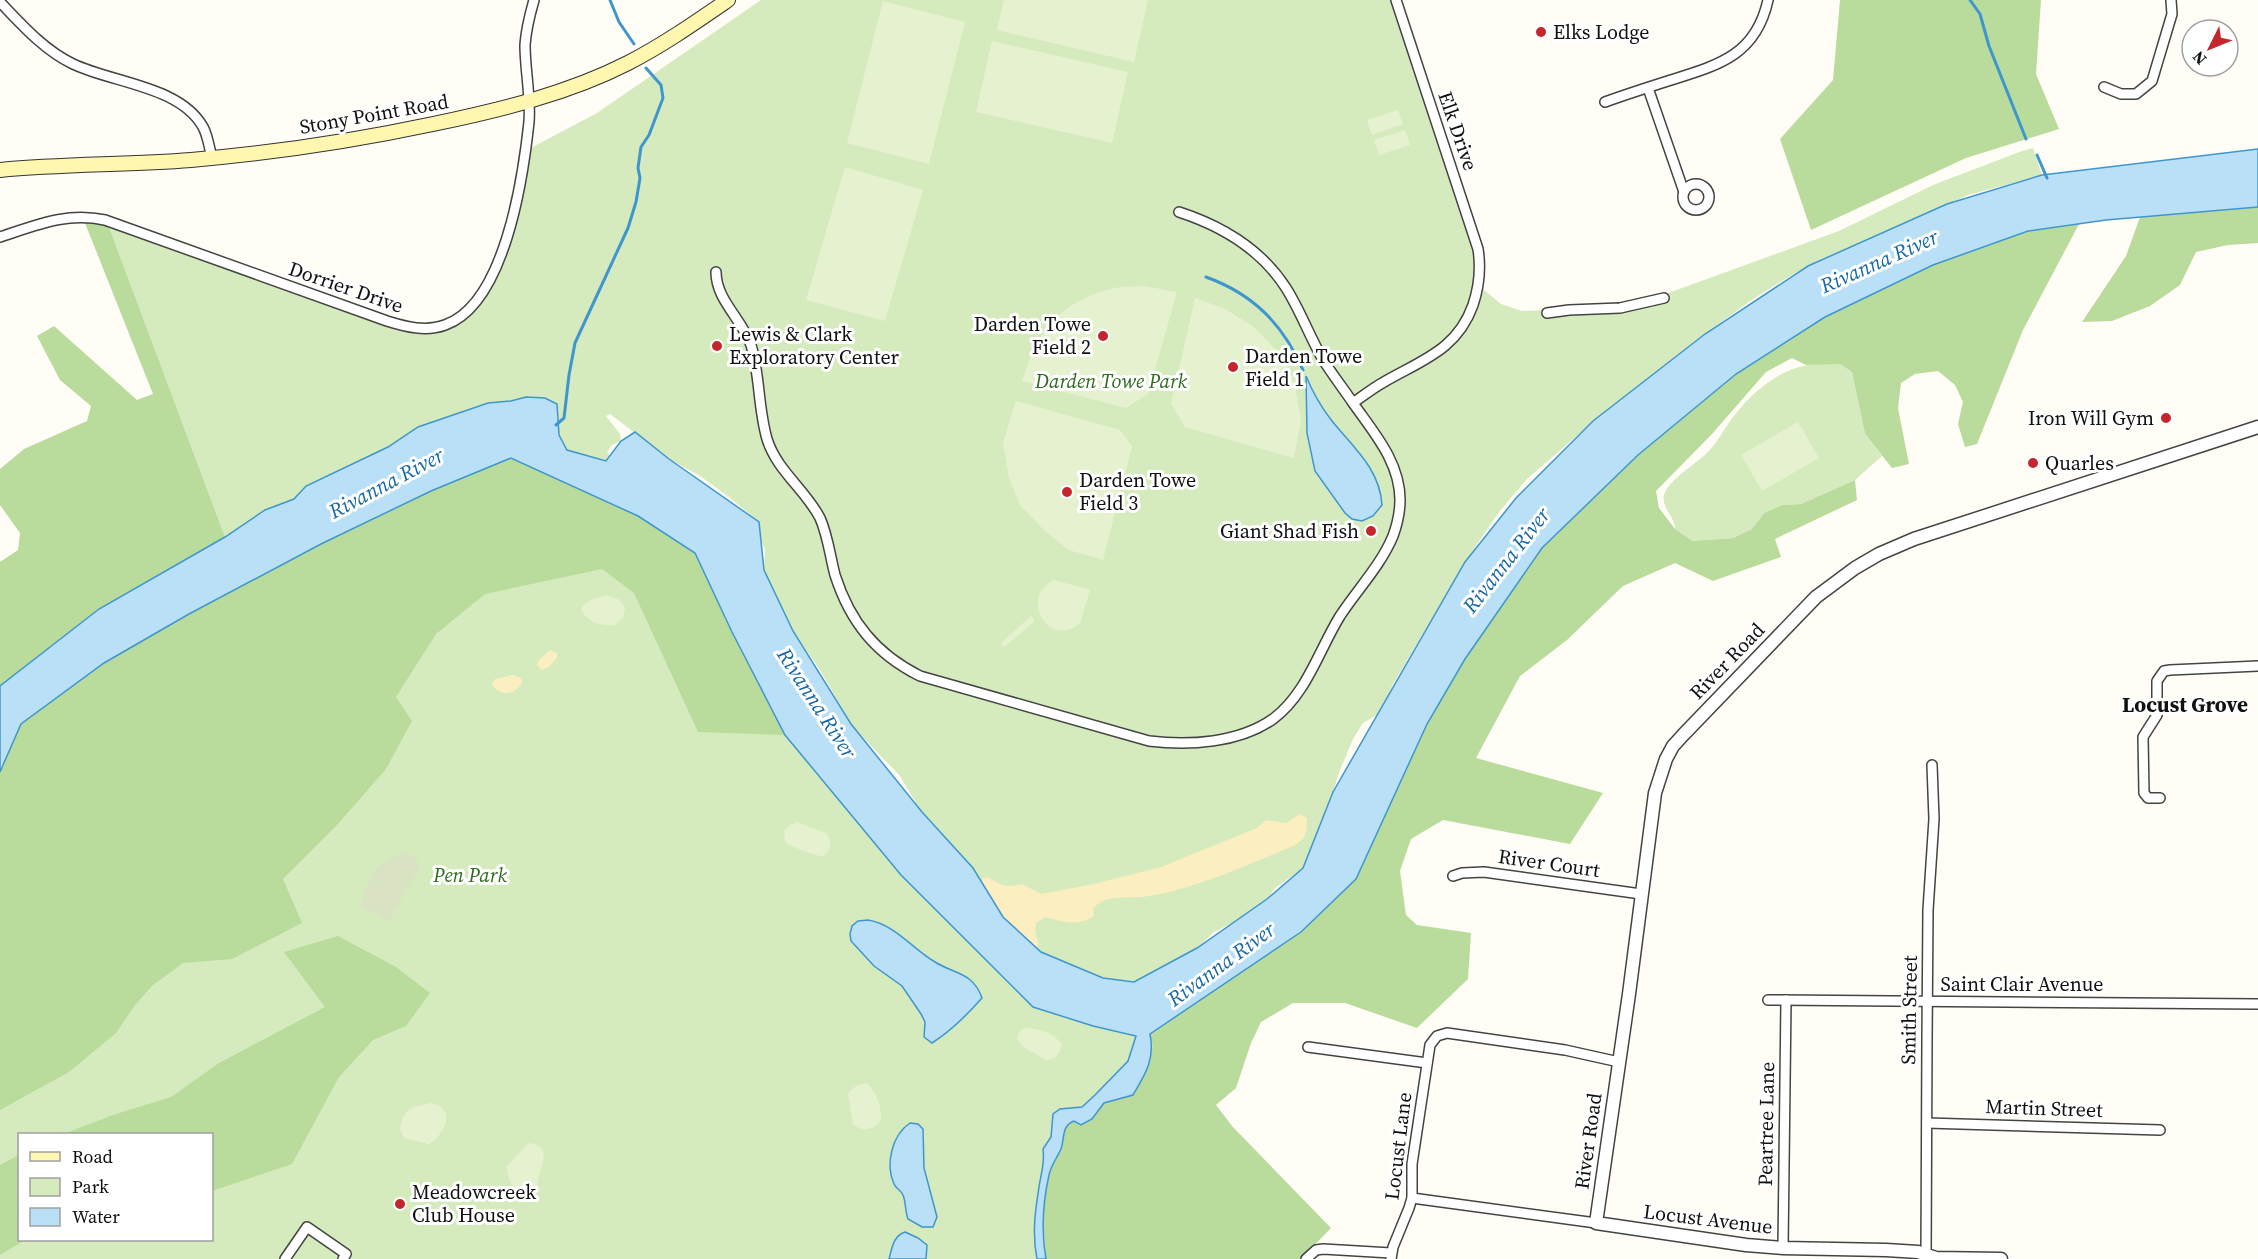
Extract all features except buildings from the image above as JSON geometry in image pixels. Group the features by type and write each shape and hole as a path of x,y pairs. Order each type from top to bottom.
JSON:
{"main road":[{"name":"Stony Point Road","path":"0,170 212,158 368,136 474,115 567,89 627,64 728,0"}],"street":[{"name":"Dorrier Drive","path":"0,237 53,220 77,216 105,220 387,321 423,328 446,325 468,311 478,301 495,272 502,253 518,189 529,121 525,46 534,0"},
{"name":"Elk Drive","path":"1353,403 1384,382 1430,358 1450,342 1465,323 1480,276 1478,249 1396,0"},
{"path":"1605,102 1714,66 1732,57 1756,33 1766,11 1768,0"},
{"path":"2104,87 2121,94 2136,94 2152,81 2172,14 2171,0"},
{"path":"0,2 44,45 72,64 163,94 188,109 203,127 212,158"},
{"path":"1648,88 1684,192"},
{"path":"716,272 718,290 743,328 751,345 764,424 773,453 781,468 819,517 841,591 861,628 873,644 886,656 920,676 1149,741 1188,743 1206,741 1249,732 1272,719 1301,688 1340,617 1385,552 1393,536 1399,514 1398,485 1389,456 1323,361 1296,306 1275,273 1250,248 1236,238 1203,220 1179,212"},
{"path":"1547,313 1620,308 1664,298"},
{"name":"River Road","path":"1596,1223 1655,792 1659,775 1673,746 1816,597 1837,580 1879,554 1914,539 2258,427"},
{"path":"2160,798 2148,798 2144,793 2143,737 2157,715 2157,681 2160,675 2170,670 2258,666"},
{"name":"Smith Street","path":"1926,1255 1927,1002 1934,819 1932,765"},
{"name":"River Court","path":"1453,876 1462,873 1484,872 1641,894"},
{"name":"Saint Clair Avenue","path":"1768,1000 2258,1004"},
{"name":"Peartree Lane","path":"1783,1248 1786,1000"},
{"name":"Locust Lane","path":"1391,1256 1412,1198 1412,1164 1427,1063 1430,1046 1437,1036 1447,1033 1484,1037 1565,1050 1619,1062"},
{"path":"1308,1047 1427,1063"},
{"name":"Martin Street","path":"1927,1123 2160,1130"},
{"name":"Locust Avenue","path":"1412,1198 1735,1244 1783,1248 1886,1250 1936,1258 2001,1259"},
{"path":"285,1259 307,1227 346,1254 343,1259"},
{"path":"1306,1259 1316,1250 1323,1249 1391,1256"}],"green space":[{"path":"761,0 1394,0 1477,243 1478,285 1501,304 1522,311 1611,307 1649,300 1839,231 1933,185 2033,148 2042,175 1968,195 1795,273 1710,330 1588,426 1527,479 1499,512 1465,562 1377,715 1363,723 1353,739 1303,868 1275,888 1267,899 1242,918 1214,932 1197,948 1138,982 1103,978 1037,960 926,820 900,776 853,727 820,670 793,631 764,570 765,549 760,540 759,522 700,476 669,459 610,414 606,416 620,434 621,441 612,445 607,452 612,459 605,461 1031,994 1140,1017 1300,1259 0,1259 0,770 567,449 559,435 557,404 526,397 488,403 418,427 388,447 306,486 294,499 265,510 225,537 106,219 379,318 430,327 451,320 468,307 483,290 502,249 523,152 597,113"},
{"path":"1004,0 1148,0 1134,62 997,30"},
{"path":"1840,0 2041,0 2036,74 2059,129 1966,158 1811,230 1780,139 1833,80"},
{"path":"883,1 965,22 929,164 847,143"},
{"path":"992,41 1128,72 1112,143 976,112"},
{"path":"1398,110 1403,124 1372,135 1367,120"},
{"path":"1405,130 1410,145 1379,155 1374,140"},
{"path":"845,167 923,190 885,321 806,300"},
{"path":"2258,207 2258,243 2228,245 2196,252 2180,285 2150,306 2112,321 2082,322 2126,256 2140,217"},
{"path":"106,219 225,537 99,609 0,686 0,562 18,550 20,533 0,505 0,469 24,449 87,421 91,406 60,380 37,336 54,326 137,400 153,394 85,223"},
{"path":"2079,224 2023,330 1977,444 1965,447 1958,424 1963,402 1955,385 1938,371 1915,374 1901,383 1898,408 1909,464 1892,468 1865,434 1852,372 1840,364 1806,365 1792,358 1766,372 1712,434 1656,491 1659,508 1675,529 1693,541 1733,538 1752,529 1764,513 1782,505 1801,504 1855,480 1857,500 1775,539 1781,557 1713,581 1675,563 1623,586 1567,640 1520,676 1476,758 1603,793 1570,844 1443,820 1411,839 1400,871 1406,915 1417,925 1471,933 1468,979 1417,1028 1345,1003 1293,1003 1261,1022 1251,1043 1236,1088 1216,1105 1232,1126 1331,1228 1301,1259 1046,1259 1043,1215 1049,1175 1061,1149 1068,1123 1092,1119 1104,1104 1133,1095 1153,1047 1149,1034 1192,1004 1369,851 1427,724 1465,659 1542,548 1638,455 1736,374 1825,317 1933,265 2028,231"},
{"name":"Darden Towe Field 2","path":"1144,286 1177,292 1148,394 1126,408 1022,381 1042,335 1062,312 1089,296 1107,290"},
{"name":"Darden Towe Field 1","path":"1195,298 1225,309 1253,326 1278,352 1294,381 1301,420 1294,458 1185,427 1171,404"},
{"path":"1813,364 1840,364 1852,372 1865,434 1882,456 1855,480 1801,504 1782,505 1764,513 1752,529 1733,538 1693,541 1675,529 1664,504 1667,489 1676,478 1711,448 1743,404 1767,383 1785,372"},
{"name":"Darden Towe Field 3","path":"1016,401 1120,430 1132,446 1103,560 1069,550 1045,531 1020,505 1009,478 1003,442"},
{"path":"1798,422 1819,458 1762,491 1741,455"},
{"path":"511,458 638,516 695,553 732,632 785,735 698,732 634,593 602,569 485,594 436,634 396,697 412,721 386,769 337,825 283,879 302,923 232,959 183,963 153,985 135,1005 116,1033 69,1072 0,1110 0,772 21,724 104,663 189,614 321,544 431,491"},
{"path":"1054,580 1090,590 1080,623 1069,630 1058,630 1049,626 1042,618 1038,608 1039,598 1044,588"},
{"path":"606,595 618,599 625,608 623,618 615,625 595,623 587,618 581,609 588,601"},
{"path":"1031,616 1035,621 1004,647 1001,643"},
{"path":"797,822 826,833 830,845 824,856 804,851 785,842 784,831"},
{"path":"405,852 417,859 419,868 389,922 361,905 374,871 385,862"},
{"path":"338,936 396,967 430,993 406,1026 373,1040 339,1077 292,1164 213,1191 213,1133 66,1133 171,1097 219,1063 325,1007 284,952"},
{"path":"1024,1028 1040,1030 1055,1037 1062,1045 1059,1053 1046,1060 1022,1046 1017,1038 1019,1032"},
{"path":"866,1083 878,1100 881,1120 868,1129 853,1125 848,1093 856,1086"},
{"path":"431,1103 444,1110 446,1115 446,1122 440,1134 429,1144 404,1138 400,1129 406,1113 414,1107"},
{"path":"529,1143 541,1148 544,1156 535,1194 523,1199 511,1184 507,1166"},
{"path":"18,1156 18,1241 23,1241 0,1255 0,1165"}],"sand":[{"path":"550,650 557,653 557,658 549,667 542,670 537,665 538,661"},
{"path":"513,675 521,678 522,683 512,692 504,693 492,685 495,679"},
{"path":"1300,814 1307,818 1306,832 1301,841 1293,846 1186,887 1149,896 1105,900 1093,909 1094,916 1082,922 1064,922 1045,917 1036,923 1035,932 1039,944 1035,947 1003,917 982,883 983,878 988,877 1004,885 1022,884 1041,894 1094,884 1161,867 1257,828 1266,820 1286,823"}],"water":[{"name":"Rivanna River","path":"2258,149 2258,207 2106,220 2028,231 1933,265 1825,317 1736,374 1638,455 1542,548 1465,659 1427,724 1356,879 1301,932 1150,1034 1150,1058 1133,1095 1104,1103 1092,1119 1081,1125 1074,1121 1067,1126 1061,1149 1050,1171 1045,1196 1043,1227 1046,1259 1037,1259 1035,1223 1043,1149 1051,1137 1053,1114 1060,1109 1082,1107 1095,1095 1128,1061 1136,1036 1093,1026 1033,1007 901,875 785,735 732,632 695,553 638,516 511,458 431,491 321,544 189,614 104,663 21,724 0,772 0,686 99,609 225,537 265,510 294,499 306,486 388,447 418,427 488,403 526,397 545,398 557,404 559,435 567,450 606,461 621,441 635,432 669,459 759,522 764,570 793,631 851,724 922,812 973,868 1003,917 1041,952 1103,978 1134,982 1197,948 1267,899 1303,868 1333,792 1465,562 1516,498 1593,421 1705,334 1808,266 1947,204 2042,175"},
{"path":"1306,376 1324,410 1364,459 1376,480 1382,505 1373,516 1362,521 1352,519 1345,513 1315,471 1307,433"},
{"path":"868,920 895,932 935,962 968,978 978,989 982,998 946,1033 932,1043 924,1037 925,1022 902,986 874,966 851,941 852,926 858,921"},
{"path":"910,1123 918,1124 923,1129 924,1168 937,1217 933,1227 922,1227 908,1219 903,1195 895,1186 891,1176 890,1159 895,1142"},
{"path":"905,1232 927,1245 926,1259 889,1259 895,1239"}],"waterway":[{"path":"610,0 619,22 634,44"},
{"path":"1970,0 1980,14 1989,46 2026,139"},
{"path":"556,425 564,418 575,343 628,228 640,178 638,168 641,147 649,135 663,98 661,85 646,68"},
{"path":"2037,155 2047,178"},
{"path":"1206,277 1238,292 1265,313 1286,338 1303,370"}],"place":[{"name":"Elks Lodge","path":"1541,32"},
{"name":"Darden Towe Field 2","path":"1103,336"},
{"name":"Lewis & Clark Exploratory Center","path":"717,346"},
{"name":"Darden Towe Field 1","path":"1233,367"},
{"name":"Iron Will Gym","path":"2166,418"},
{"name":"Quarles","path":"2033,463"},
{"name":"Darden Towe Field 3","path":"1067,492"},
{"name":"Giant Shad Fish","path":"1371,531"},
{"name":"Meadowcreek Club House","path":"400,1204"}],"district":[{"name":"Locust Grove","path":"2185,704"}],"park label":[{"name":"Darden Towe Park","path":"1111,381"},
{"name":"Pen Park","path":"470,875"}]}
